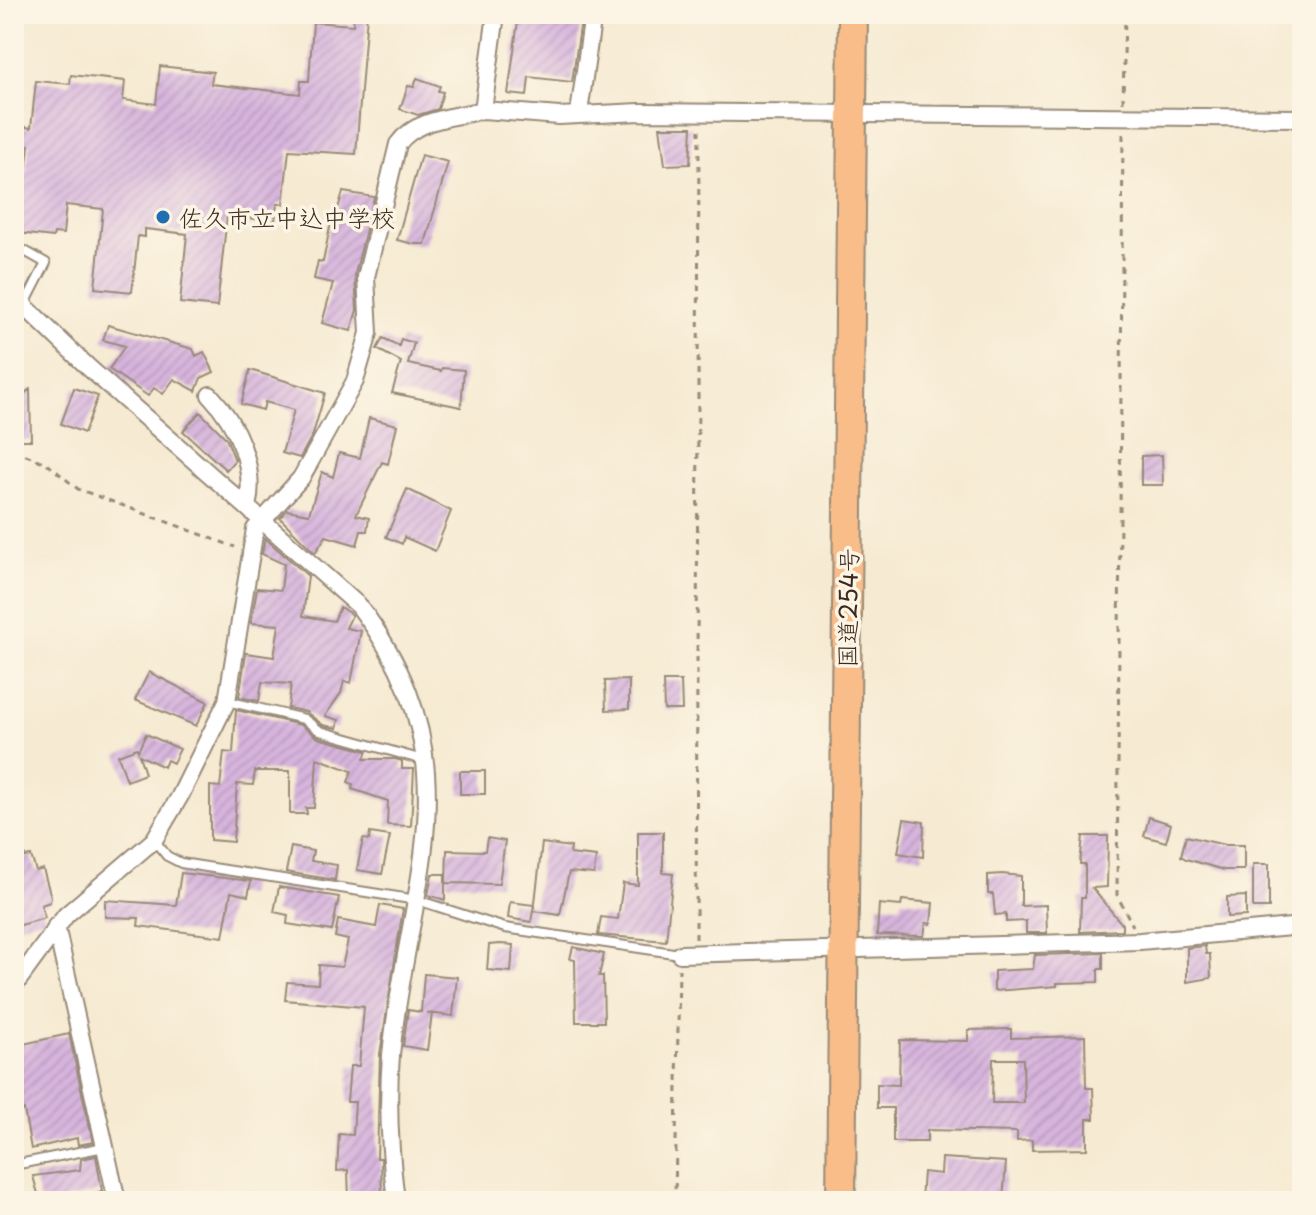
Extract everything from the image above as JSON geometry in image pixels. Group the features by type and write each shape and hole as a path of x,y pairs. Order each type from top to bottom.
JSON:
{"highway":[{"name":"国道254号","path":"841,1201 853,14"}],"street":[{"path":"483,110 496,14"},
{"path":"579,113 593,14"},
{"path":"14,986 56,926 154,840 180,796 227,701 255,529 301,478 355,381 369,333 366,277 398,144 405,133 423,125 483,110 559,116 579,113 699,113 1302,118"},
{"path":"20,300 88,367 339,586 376,628 414,702 427,761 428,792 417,900 391,1056 392,1163 396,1201"},
{"path":"210,395 227,414 249,471 251,491 247,507"},
{"path":"56,926 117,1201"},
{"path":"688,954 1140,941 1302,926"}],"lane":[{"path":"14,119 14,126"},
{"path":"14,245 46,263 20,300"},
{"path":"227,701 304,719 320,731 427,761"},
{"path":"154,840 167,856 181,863 417,900 505,928 688,954"},
{"path":"14,1165 104,1147"}],"path":[{"path":"1125,14 1117,895 1140,941"},
{"path":"675,1201 688,954 699,113"},
{"path":"14,450 46,463 78,489 251,552"}],"building":[{"path":"354,14 367,14 356,154 289,150 283,204 277,204 275,221 227,216 217,307 180,303 187,234 145,229 145,237 138,236 132,292 95,288 103,209 66,205 63,234 54,233 53,237 19,233 29,145 17,143 21,126 31,128 36,81 70,84 71,75 125,81 123,100 156,104 160,66 213,72 211,84 300,94 301,81 309,81 313,22 353,25"},
{"path":"519,14 582,14 572,82 529,77 527,96 508,94"},
{"path":"417,78 440,86 438,91 443,92 438,109 418,115 400,109 408,86 414,87"},
{"path":"660,127 692,127 690,164 665,165"},
{"path":"421,155 448,162 425,244 414,244 397,240"},
{"path":"343,192 374,197 355,274 357,310 351,331 322,323 333,283 314,279 318,261 323,262 331,222 334,222"},
{"path":"108,325 193,349 196,356 204,352 214,372 201,378 196,391 174,379 163,394 154,388 148,396 109,369 125,346 103,340"},
{"path":"383,338 399,346 401,339 414,343 408,364 441,371 442,368 464,370 461,407 392,393 401,362 377,349"},
{"path":"250,370 325,393 313,434 300,458 282,453 294,410 265,402 263,410 241,404"},
{"path":"74,388 98,396 84,433 61,424"},
{"path":"30,389 31,440 14,440 14,403"},
{"path":"200,412 226,438 235,460 226,470 183,431"},
{"path":"369,418 397,425 388,464 382,462 356,515 369,518 367,531 361,531 357,545 326,536 315,553 280,518 287,510 309,514 322,472 333,477 339,453 360,458"},
{"path":"1162,455 1163,485 1141,485 1141,456"},
{"path":"407,489 451,511 435,551 404,537 402,544 386,537"},
{"path":"265,538 308,576 303,616 334,621 340,607 352,615 346,628 361,631 351,683 344,681 341,693 325,716 339,720 337,728 323,725 306,712 288,708 291,684 262,682 259,701 239,697 246,653 274,657 279,625 251,623 257,588 281,590 284,564 262,554"},
{"path":"149,672 208,702 196,726 135,700"},
{"path":"629,680 629,709 606,710 605,681"},
{"path":"663,681 681,681 682,710 664,710"},
{"path":"236,710 301,725 318,738 367,751 364,759 402,761 402,769 414,769 411,826 387,825 388,801 352,789 353,784 348,782 352,771 317,758 314,808 306,808 307,814 290,814 290,771 255,771 253,785 237,784 233,842 210,840 210,786 220,787 224,752 233,753"},
{"path":"146,734 180,749 173,763 167,760 164,767 139,755 145,774 127,781 118,755 137,748 138,751"},
{"path":"460,771 485,771 485,794 460,794"},
{"path":"1149,817 1171,824 1166,842 1144,836"},
{"path":"904,819 924,822 923,857 898,853"},
{"path":"17,832 25,857 31,856 36,871 43,869 51,897 50,902 41,905 45,918 14,927 14,833"},
{"path":"638,832 663,832 663,873 673,874 666,941 598,935 601,917 618,919 623,883 638,885"},
{"path":"370,833 390,836 382,874 357,870 363,839 369,840"},
{"path":"1083,836 1108,836 1107,887 1092,888 1122,924 1122,930 1080,932 1081,898 1085,898 1085,864 1080,864"},
{"path":"1186,836 1225,845 1244,845 1244,870 1224,870 1186,859 1181,856"},
{"path":"487,838 505,841 499,884 446,883 447,850 485,851"},
{"path":"542,843 571,847 570,854 596,857 594,874 569,872 560,915 534,911"},
{"path":"291,847 313,851 311,861 337,865 335,880 286,872"},
{"path":"1253,864 1269,864 1269,908 1253,908"},
{"path":"181,873 251,881 248,896 231,892 223,937 138,926 139,918 105,917 105,900 176,905"},
{"path":"432,874 445,874 445,900 428,895"},
{"path":"988,875 1021,876 1021,906 1046,905 1047,933 1026,933 1026,921 1006,922 1006,914 995,915 993,894 988,894"},
{"path":"279,887 339,897 332,931 287,924 288,915 274,912"},
{"path":"1246,896 1246,916 1227,917 1227,897"},
{"path":"902,900 933,903 931,924 926,923 924,936 877,935 879,904 901,906"},
{"path":"510,902 534,905 531,922 508,918"},
{"path":"380,905 403,909 380,1054 377,1158 381,1158 382,1201 349,1201 348,1170 337,1171 339,1134 353,1135 355,1102 347,1102 350,1066 359,1066 364,1007 285,1000 287,982 318,984 319,965 342,967 348,940 335,937 338,920 376,927"},
{"path":"489,945 513,945 511,972 487,970"},
{"path":"1205,946 1206,954 1210,954 1211,978 1187,982 1187,948"},
{"path":"573,947 604,954 599,976 603,976 604,1022 576,1022 575,960 570,959"},
{"path":"1103,953 1103,969 1098,969 1098,982 1057,983 1057,986 994,991 994,971 1033,969 1035,955"},
{"path":"424,974 457,977 453,1016 427,1013 432,1014 427,1050 403,1046 408,1010 421,1012"},
{"path":"1011,1029 1011,1038 1085,1036 1086,1088 1093,1088 1094,1119 1087,1119 1087,1149 1032,1150 1032,1140 1017,1141 1017,1132 927,1130 927,1142 893,1142 893,1108 877,1108 877,1084 899,1085 900,1040 968,1041 968,1030","holes":["993,1059 1023,1059 1024,1103 992,1103"]},
{"path":"69,1034 93,1142 78,1145 77,1138 31,1149 24,1110 18,1111 14,1090 14,1046"},
{"path":"96,1156 102,1191 62,1201 40,1201 33,1176 80,1170 81,1159"},
{"path":"942,1158 1006,1162 1003,1201 921,1201 923,1172 941,1174"}],"place":[{"name":"佐久市立中込中学校","path":"163,217"}]}
